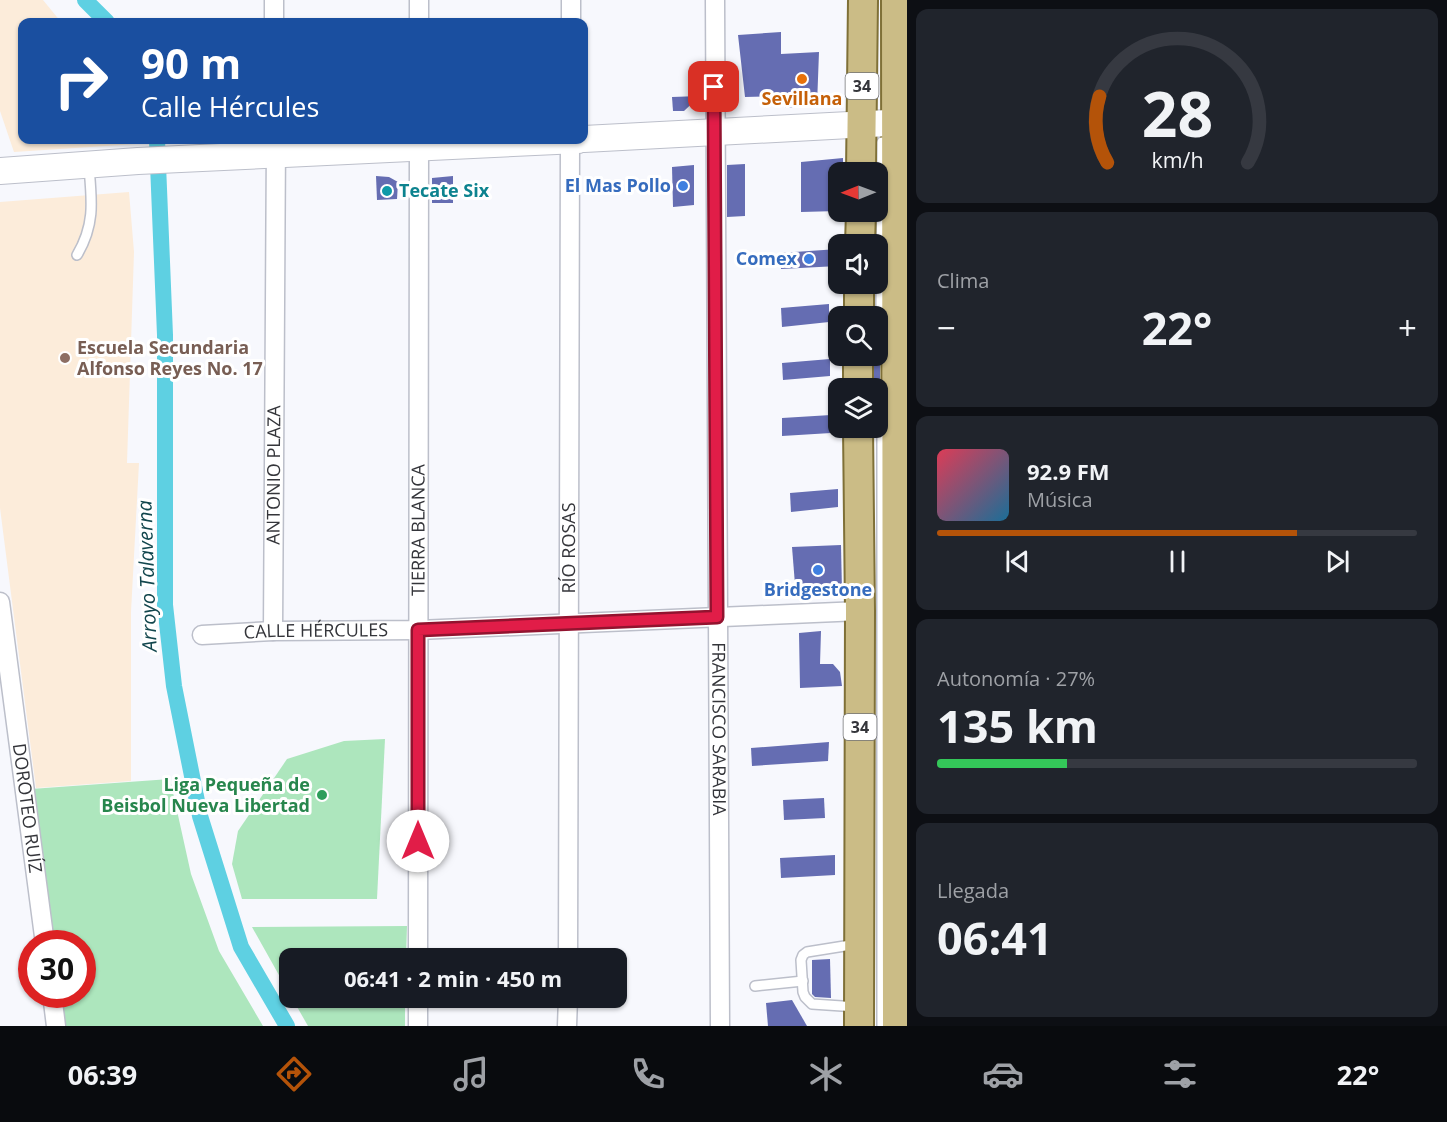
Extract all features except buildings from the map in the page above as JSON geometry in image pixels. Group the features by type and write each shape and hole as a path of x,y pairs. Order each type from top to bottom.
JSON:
{"main road":[{"name":"34","path":"863,0 883,121 891,219 902,620 902,975 897,1026"},
{"name":"34","path":"865,162 883,121 896,0"},
{"path":"588,139 883,121"},
{"path":"1,168 192,159 276,146 419,144"},
{"name":"34","path":"858,438 859,1016"}],"street":[{"path":"274,0 274,18"},
{"path":"419,0 419,18"},
{"path":"570,18 571,0"},
{"name":"FRANCISCO SARABIA","path":"715,0 720,1026"},
{"name":"TIERRA BLANCA","path":"418,948 419,144"},
{"name":"RÍO ROSAS","path":"568,948 570,144"},
{"name":"ANTONIO PLAZA","path":"273,632 276,146"},
{"name":"DOROTEO RUÍZ","path":"0,602 4,664 43,930"},
{"name":"CALLE HÉRCULES","path":"202,636 273,632 418,630 860,611"},
{"path":"54,1008 56,1026"},
{"path":"418,1008 418,1026"},
{"path":"567,1026 568,1008"}],"lane":[{"path":"870,306 883,121 871,0"},
{"path":"873,162 883,121"},
{"path":"77,255 87,239 91,213 89,164"},
{"path":"878,234 891,219"},
{"path":"871,438 882,1026"},
{"path":"869,535 870,691"},
{"path":"859,944 807,952 801,960 805,997 812,1004 859,1016"},
{"path":"755,986 802,981"}],"shaded area":[{"path":"0,0 43,0 58,18 18,18 18,144 136,144 14,152 0,111"},
{"name":"Escuela Secundaria Alfonso Reyes No. 17","path":"129,192 134,252 127,463 139,463 131,612 131,781 36,788 0,508 0,202"}],"green space":[{"name":"Liga Pequeña de Beisbol Nueva Libertad","path":"385,739 377,899 242,899 232,864 238,831 287,759 344,741"},
{"path":"170,779 191,874 219,951 263,1026 61,1026 59,1008 96,1008 96,930 48,930 31,789"},
{"path":"407,926 406,948 279,948 279,975 252,927"},
{"path":"298,1008 405,1008 405,1026 308,1026"}],"waterway":[{"name":"Arroyo Talaverna","path":"85,0 103,18"},
{"name":"Arroyo Talaverna","path":"157,144 165,335 165,605 174,686 200,816 241,947 287,1026"}],"place":[{"name":"Sevillana","path":"802,79"},
{"name":"El Mas Pollo","path":"683,186"},
{"name":"Tecate Six","path":"387,191"},
{"name":"Comex","path":"809,259"},
{"name":"Escuela Secundaria Alfonso Reyes No. 17","path":"65,358"},
{"name":"Bridgestone","path":"818,570"},
{"name":"Liga Pequeña de Beisbol Nueva Libertad","path":"322,795"}],"route":[{"path":"418,841 418,630 717,617 714,87"}]}
